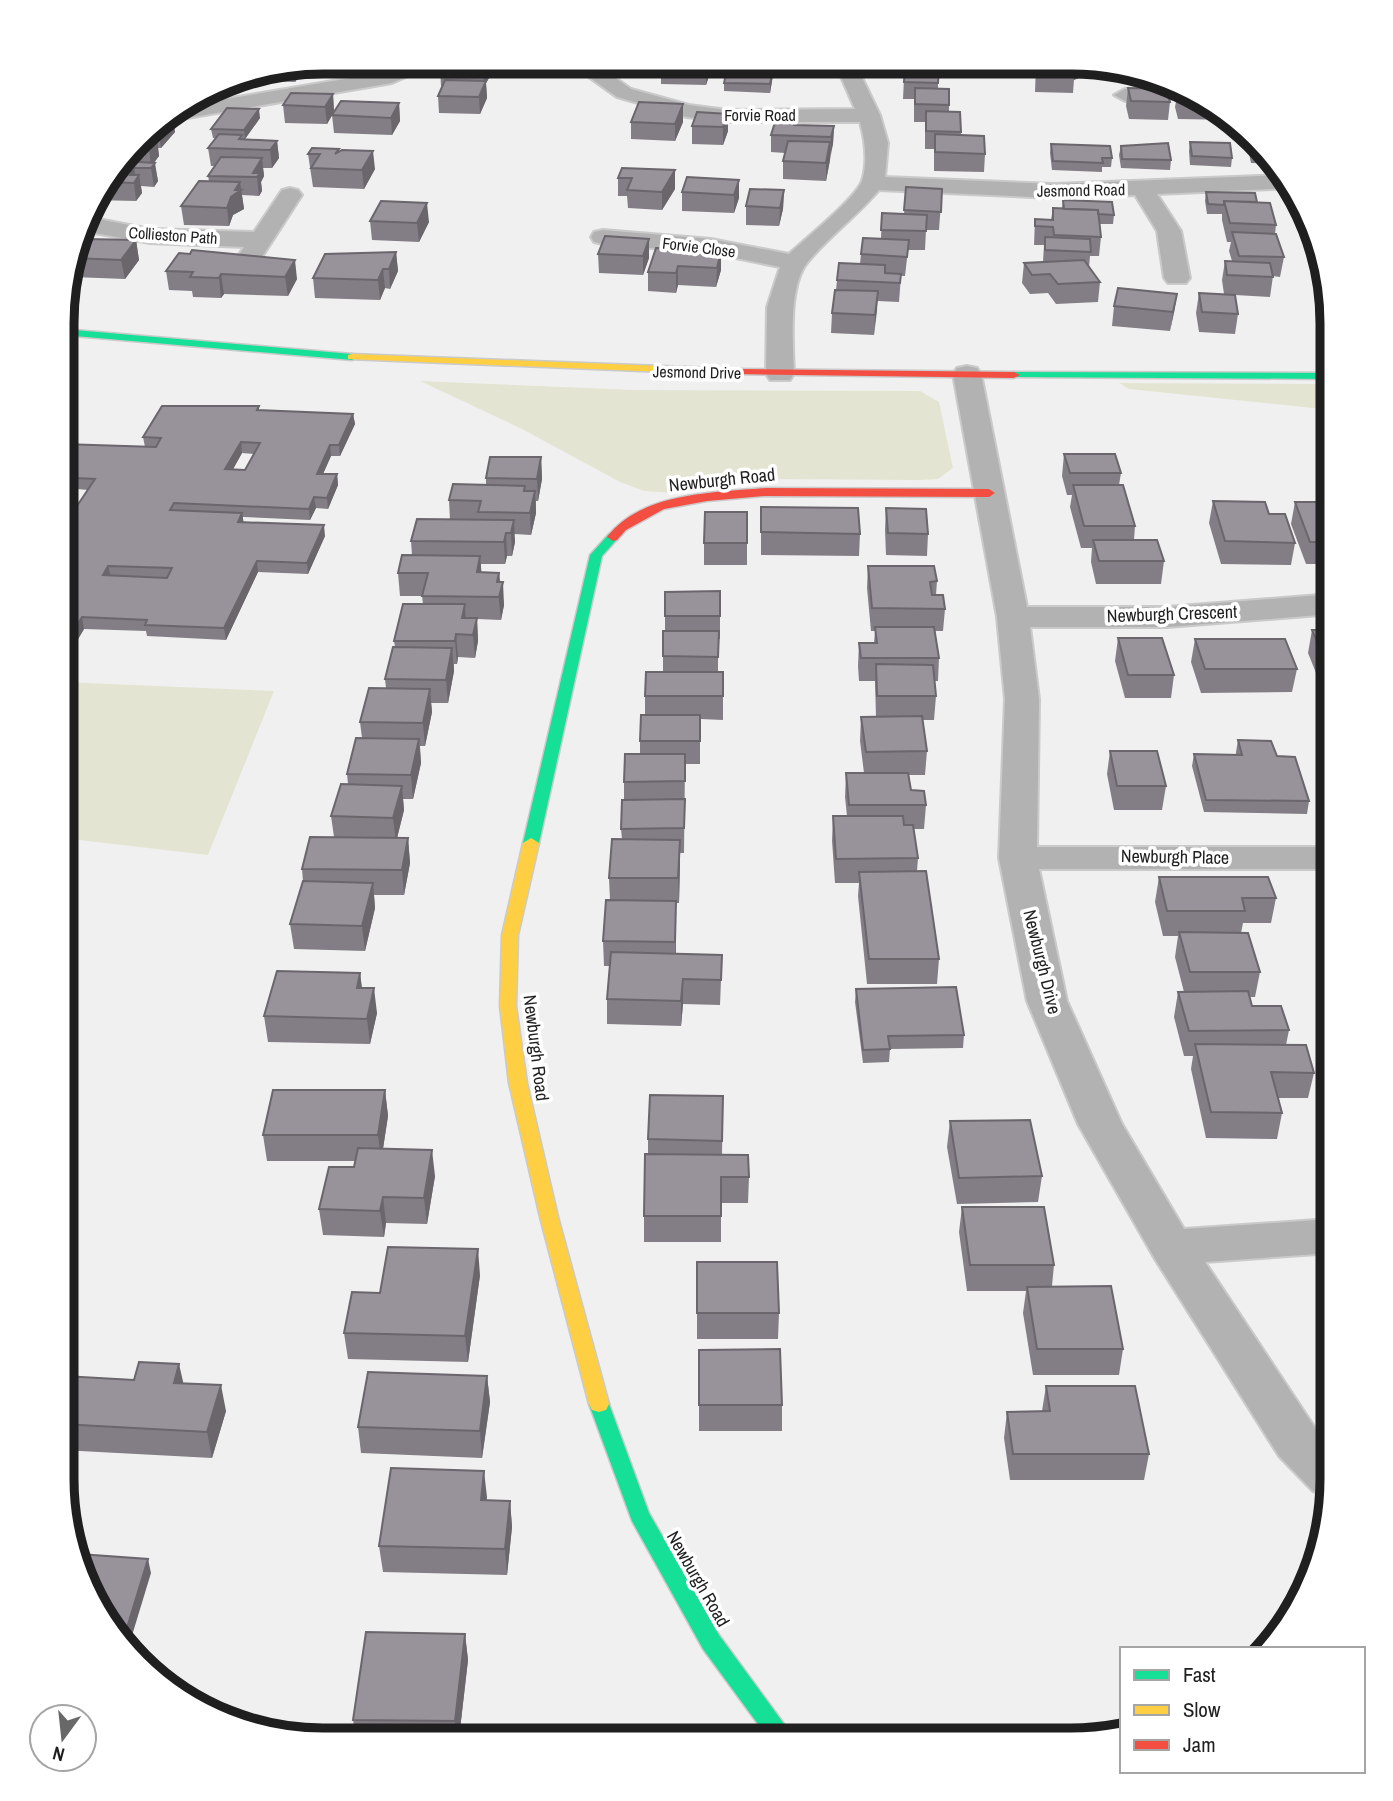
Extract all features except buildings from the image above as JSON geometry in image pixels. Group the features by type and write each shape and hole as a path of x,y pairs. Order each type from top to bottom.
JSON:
{"street":[{"path":"190,112 357,84 398,74"},
{"name":"Forvie Road","path":"599,74 624,93 687,111 727,116 869,115"},
{"path":"780,374 779,307 794,262 849,211 873,183 877,143 869,115 850,74"},
{"path":"1125,95 1171,94"},
{"name":"Jesmond Road","path":"873,183 1018,190 1277,182"},
{"path":"1143,188 1169,231 1177,278"},
{"name":"Collieston Path","path":"93,225 150,236 255,249 290,195"},
{"name":"Forvie Close","path":"603,237 711,246 794,262"},
{"name":"Jesmond Drive","path":"74,333 410,363 780,374 1320,376"},
{"name":"Newburgh Drive","path":"967,374 1013,617 1022,699 1018,858 1047,1001 1100,1124 1171,1247 1297,1441 1320,1465"},
{"name":"Newburgh Road","path":"775,1728 711,1642 639,1515 596,1393 549,1217 518,1083 508,1006 510,934 596,555 622,527 660,506 765,492 989,493"},
{"name":"Newburgh Crescent","path":"1013,617 1167,617 1320,605"},
{"name":"Newburgh Place","path":"1018,858 1320,858"},
{"path":"1171,1247 1320,1237"}],"green space":[{"path":"420,381 634,390 920,391 939,402 953,468 938,479 762,479 713,484 673,493 644,491 620,482 522,429"},
{"path":"1119,383 1320,384 1320,409 1129,389"},
{"path":"74,682 274,691 208,855 74,839"}],"traffic: fast":[{"path":"74,333 352,357"},
{"path":"1014,375 1320,376"},
{"path":"531,843 596,555 613,537"},
{"path":"599,1404 639,1515 711,1642 775,1728"}],"traffic: slow":[{"path":"352,357 738,372"},
{"path":"531,843 510,935 508,1006 518,1083 549,1217 599,1404"}],"traffic: jam":[{"path":"738,372 1014,375"},
{"path":"613,537 622,527 660,506 707,497 765,492 989,493"}]}
